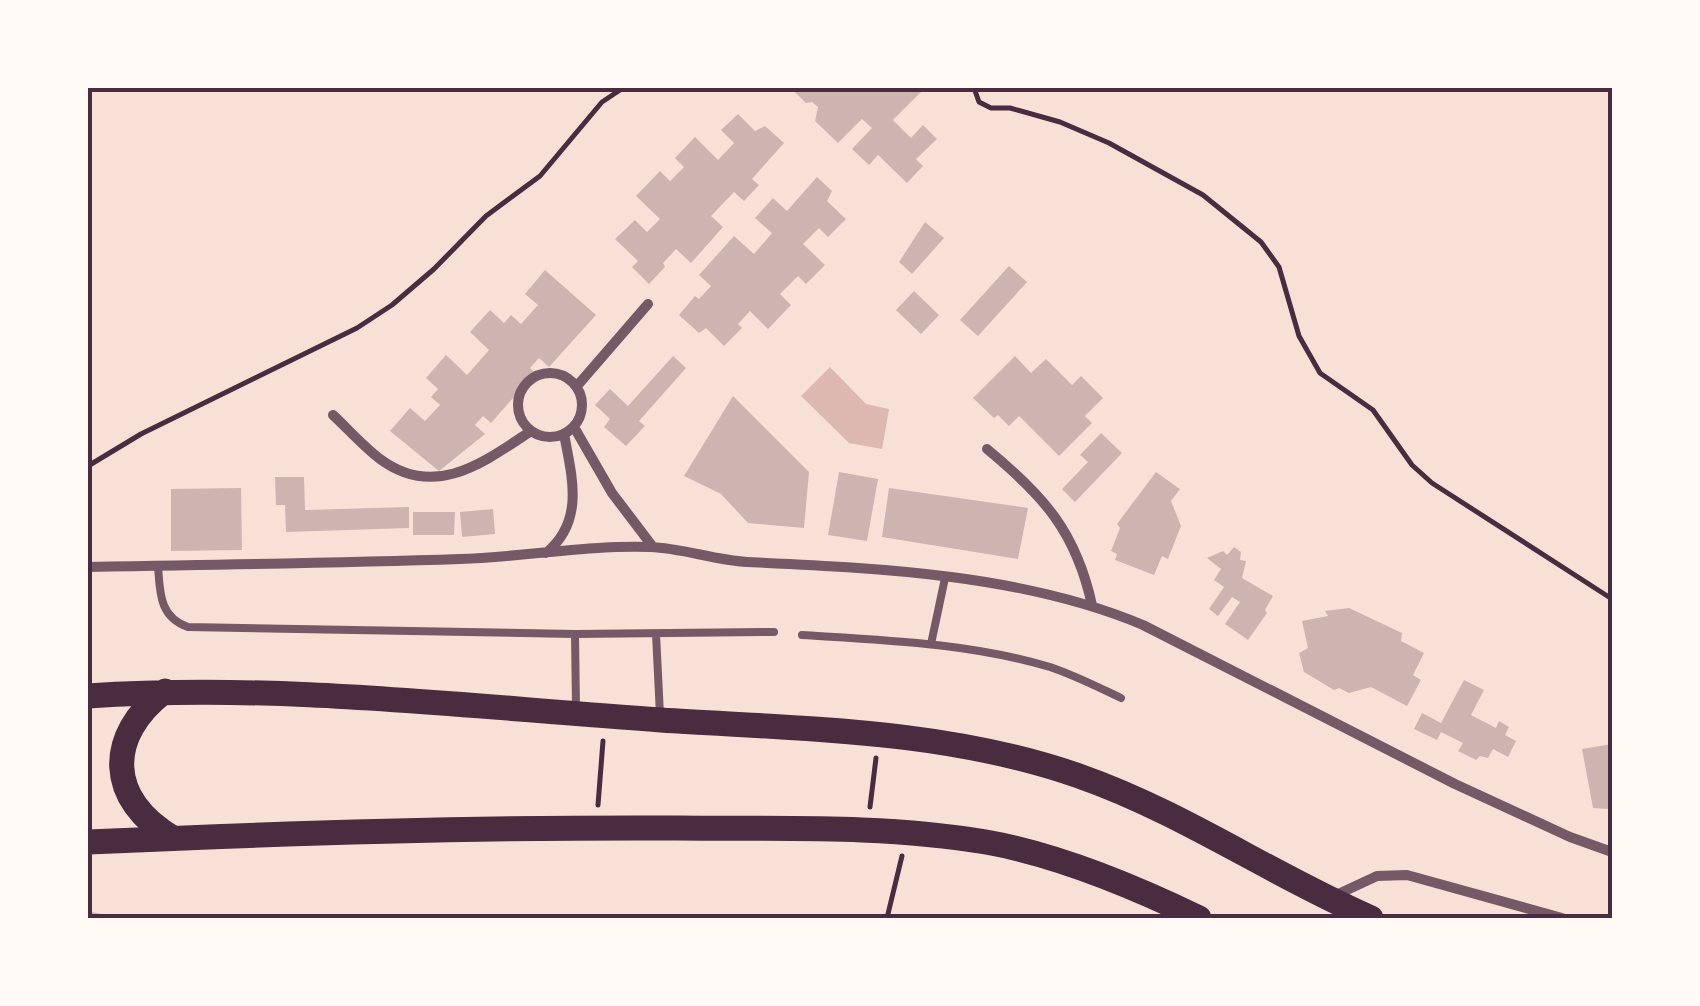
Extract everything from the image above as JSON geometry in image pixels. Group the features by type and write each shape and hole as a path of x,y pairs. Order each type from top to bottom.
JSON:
{"main road":[{"path":"164,691 143,707 128,728 121,754 122,781 133,805 150,825 173,838"},
{"path":"88,696 164,691 374,696 878,735 972,747 1078,775 1182,821 1329,900 1371,918"},
{"path":"88,842 597,828 868,830 987,842 1043,857 1200,918"}],"street":[{"path":"577,386 648,304"},
{"path":"550,372 565,376 577,386 582,400 581,415 569,430 547,437 531,431 521,419 518,403 522,388 534,377 550,372"},
{"path":"333,415 380,460 425,476 448,476 472,469 531,431"},
{"path":"569,430 653,547"},
{"path":"545,553 562,535 572,511 569,430"},
{"path":"988,449 1038,493 1057,516 1079,559 1092,605"},
{"path":"88,567 463,559 653,547 730,561 833,565 1036,592 1092,605 1142,625 1456,784 1570,837 1612,852"},
{"path":"1329,900 1362,880 1407,875 1562,918"}],"lane":[{"path":"158,566 165,611 188,627 576,634 774,632"},
{"path":"931,644 945,578"},
{"path":"576,634 576,712"},
{"path":"656,634 660,720"},
{"path":"802,635 931,644 1046,666 1121,698"}],"path":[{"path":"88,466 140,434 357,328 392,304 434,269 486,216 540,176 602,102 623,88"},
{"path":"974,88 979,102 991,108 1010,108 1060,122 1109,143 1203,195 1261,242 1280,267 1299,336 1320,373 1373,410 1412,465 1432,483 1612,600"},
{"path":"597,828 605,715"},
{"path":"868,830 878,735"},
{"path":"887,918 908,834"}],"shaded area":[{"path":"830,367 866,404 889,409 882,449 849,443 801,396"}],"building":[{"path":"791,88 916,88 921,92 893,120 911,138 923,125 937,139 916,159 923,166 907,183 878,155 869,165 852,149 872,128 862,119 838,143 815,121 818,107 806,103"},
{"path":"738,114 755,131 765,126 784,143 752,179 759,185 744,201 734,192 711,216 723,227 691,263 676,249 649,284 632,267 638,261 615,239 635,220 647,232 660,219 636,196 660,171 670,181 684,167 675,158 695,137 718,160 734,143 721,130"},
{"path":"817,177 832,191 827,201 846,219 828,237 819,228 803,244 825,265 806,284 798,276 780,294 791,305 768,329 750,311 738,324 742,328 724,346 706,328 699,333 679,315 695,296 699,299 711,286 699,275 734,236 754,254 772,233 755,218 773,198 787,211"},
{"path":"925,222 944,238 912,274 899,262"},
{"path":"1009,266 1027,282 978,336 960,320"},
{"path":"545,270 596,315 549,367 539,358 530,368 535,373 491,423 483,416 475,425 485,434 439,471 390,431 410,408 425,421 440,405 431,397 438,389 426,378 446,355 467,375 489,350 470,332 490,310 504,323 511,315 521,324 538,305 525,294"},
{"path":"914,291 939,315 921,334 896,310"},
{"path":"673,356 686,368 639,421 645,426 626,446 604,427 610,419 595,405 610,389 628,406"},
{"path":"1015,356 1031,373 1046,359 1072,385 1081,376 1103,398 1085,416 1092,423 1059,456 1019,416 1009,426 973,398"},
{"path":"733,396 809,472 804,528 748,523 721,494 684,476"},
{"path":"1101,433 1122,453 1075,502 1062,489 1088,462 1080,455"},
{"path":"839,472 878,479 867,541 828,535"},
{"path":"1156,472 1180,489 1171,501 1181,526 1168,559 1162,556 1154,575 1115,560 1117,554 1111,551 1120,528 1117,524"},
{"path":"275,477 304,477 305,510 409,507 409,528 286,532 285,505 276,505"},
{"path":"241,488 242,550 171,551 171,489"},
{"path":"889,488 1028,508 1018,559 882,537"},
{"path":"493,509 495,534 462,537 460,512"},
{"path":"413,512 455,512 454,535 413,535"},
{"path":"1234,547 1241,552 1240,560 1246,561 1242,578 1273,596 1267,613 1248,640 1225,624 1240,602 1232,597 1218,616 1209,609 1224,587 1214,580 1221,569 1207,558 1223,551 1227,555"},
{"path":"1349,608 1402,633 1401,641 1424,653 1413,675 1421,680 1407,706 1371,687 1349,693 1334,690 1304,672 1299,653 1308,648 1302,621 1328,616 1325,611"},
{"path":"1464,680 1484,690 1471,715 1496,728 1499,721 1509,727 1505,735 1516,741 1508,757 1493,749 1488,758 1480,756 1476,760 1458,751 1463,743 1441,732 1437,740 1414,729 1422,713 1441,723"},
{"path":"1612,744 1612,817 1609,809 1593,808 1582,749"},
{"path":"88,911 114,917 114,918 88,918"}]}
